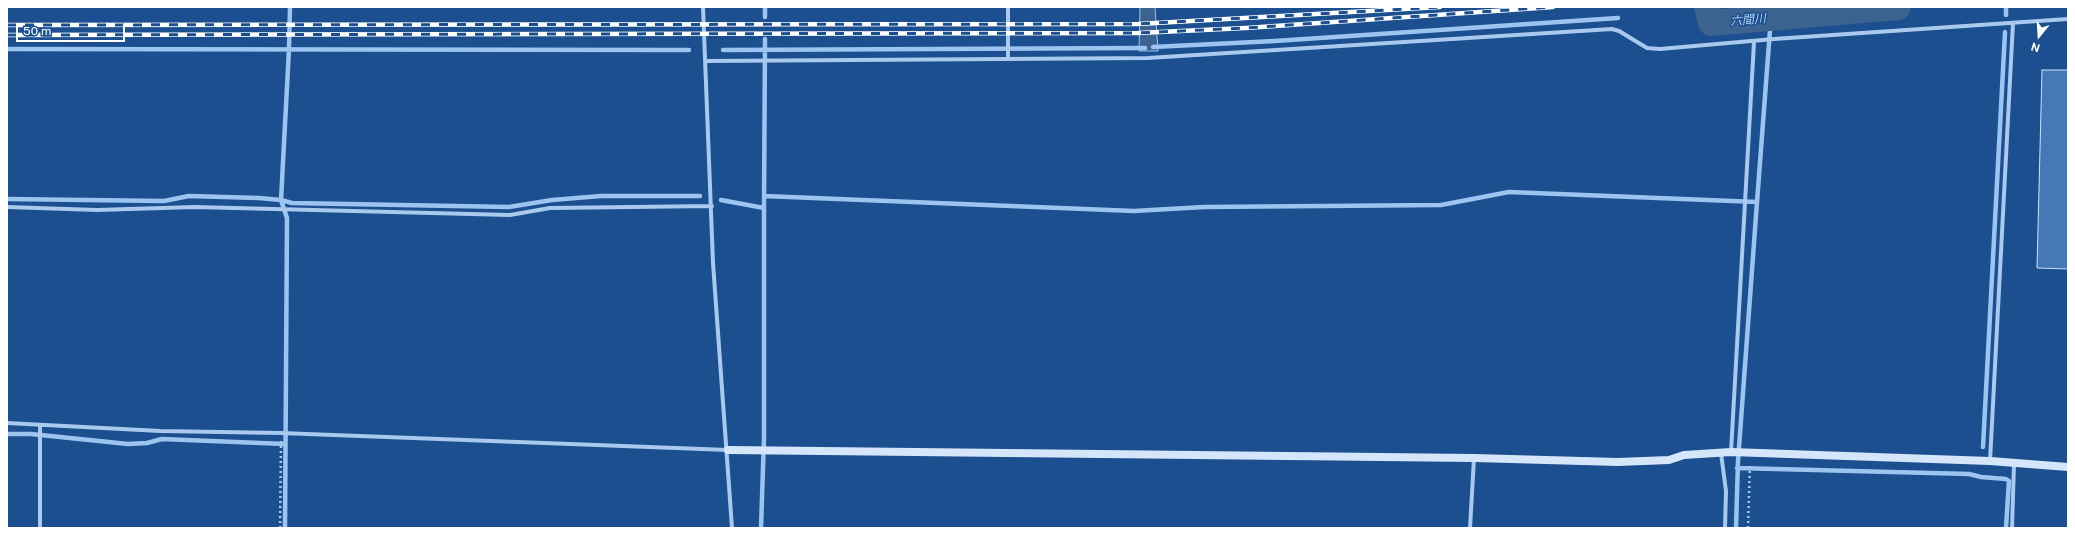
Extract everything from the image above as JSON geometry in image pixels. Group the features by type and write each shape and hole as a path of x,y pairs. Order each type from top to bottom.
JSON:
{"street":[{"path":"703,7 712,206 713,263 728,450 732,528"},
{"path":"1008,7 1008,59"},
{"path":"706,61 1148,58 1217,55 1612,29 1619,31 1647,48 1756,42 1774,39 2068,19"},
{"path":"1990,461 2013,23"},
{"path":"1732,452 1744,205 1756,42"},
{"path":"7,207 97,210 195,207 510,215 550,208 712,206"},
{"path":"7,423 160,431 285,433 769,451 1474,458 1618,462 1669,460 1684,455 1732,452 1990,461 2068,467"},
{"path":"40,425 40,528"},
{"path":"1721,452 1726,491 1725,528"},
{"path":"1470,528 1474,458"},
{"path":"2012,528 2014,464"}],"path":[{"path":"280,528 281,442"},
{"path":"1748,528 1750,463"}],"water":[{"path":"1140,7 1155,7 1158,51 1139,51"}],"building":[{"path":"2042,70 2068,70 2068,269 2037,268"}],"waterway":[{"path":"285,528 287,218 281,200 290,7"},
{"path":"765,7 765,17"},
{"name":"六間川","path":"1707,7 1711,23 1898,7"},
{"path":"2006,7 2006,15"},
{"path":"764,196 1134,211 1204,207 1441,205 1509,192 1757,202 1771,17"},
{"path":"1153,47 1275,41 1618,18"},
{"path":"1983,447 2005,32"},
{"path":"721,200 764,208 765,39"},
{"path":"723,50 1145,48"},
{"path":"7,49 689,50"},
{"path":"7,199 164,201 189,196 259,198 281,200 292,203 509,207 552,200 601,196 700,196"},
{"path":"1736,528 1738,461 1757,202"},
{"path":"761,528 764,438 764,208"},
{"path":"7,434 31,434 128,444 147,443 162,439 285,444"},
{"path":"1737,468 1969,474 1981,477 2006,479 2009,481 2006,528"}],"railway":[{"path":"7,25 1138,24 1440,7"},
{"path":"7,35 1138,33 1246,28 1553,7"}]}
